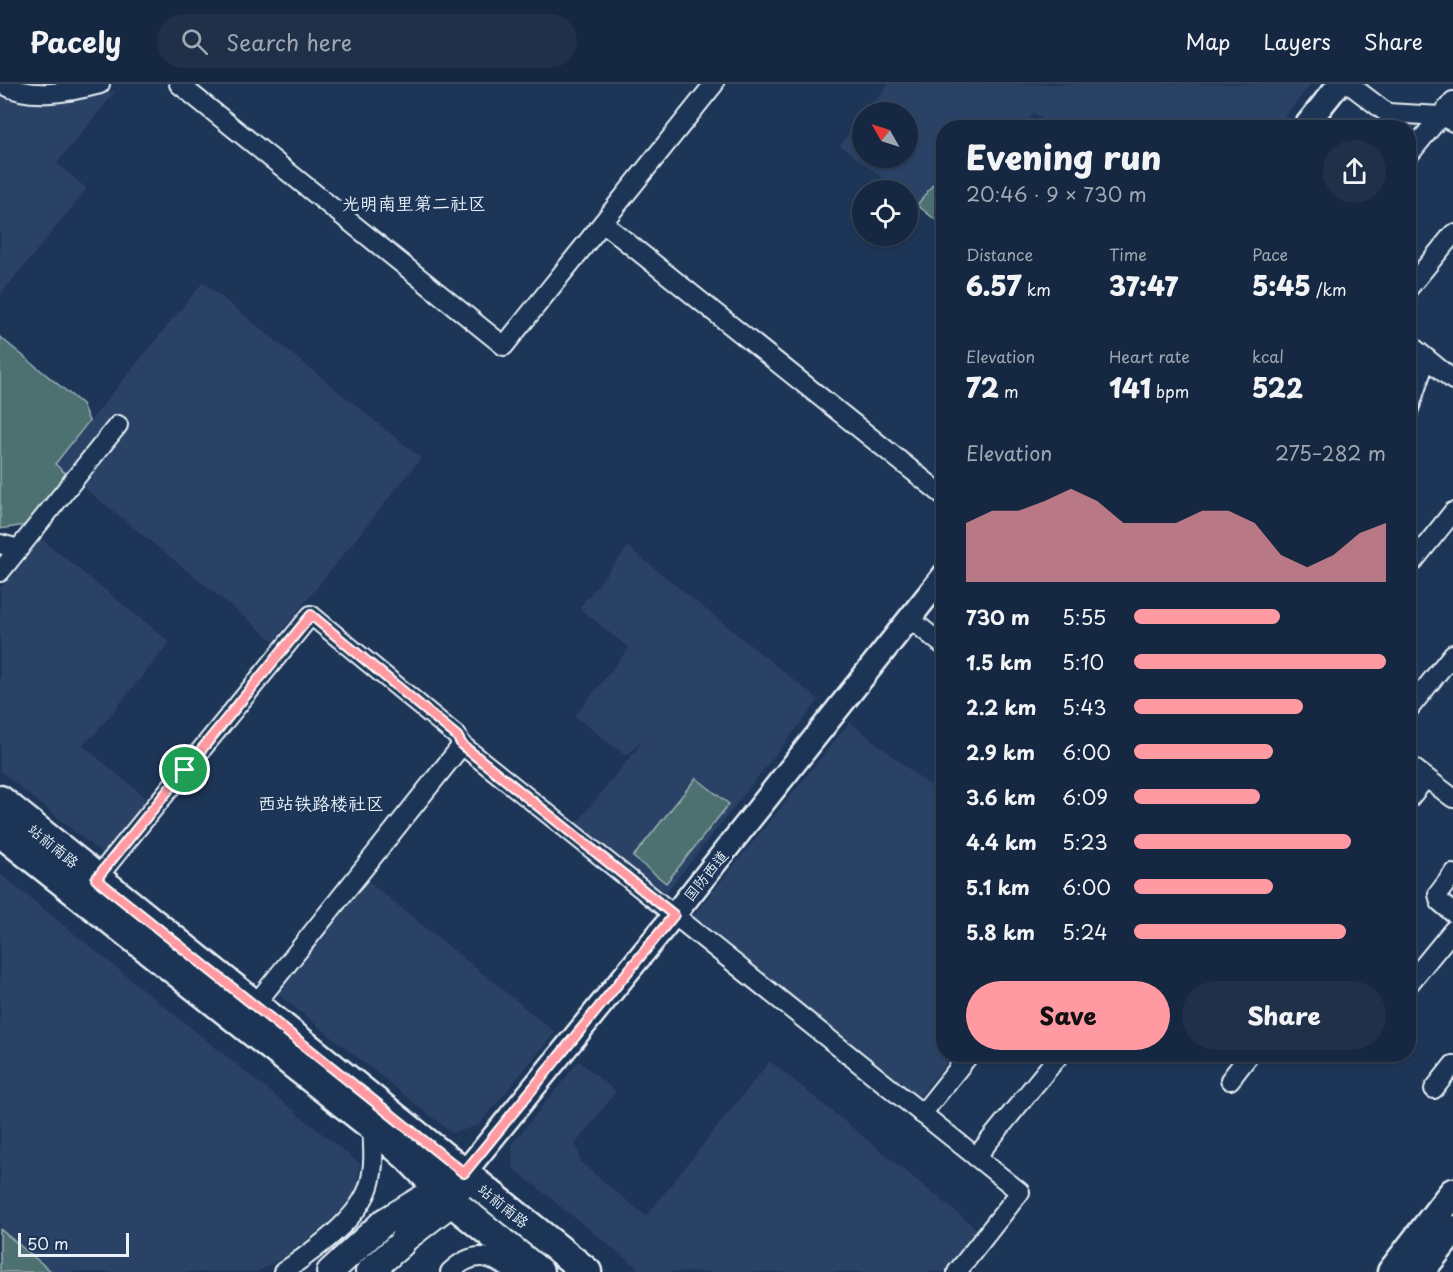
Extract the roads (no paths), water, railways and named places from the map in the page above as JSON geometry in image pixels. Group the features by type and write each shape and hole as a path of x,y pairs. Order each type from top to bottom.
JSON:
{"main road":[{"name":"站前南路","path":"0,800 587,1272"},
{"name":"站前南路","path":"0,832 372,1126 407,1156 446,1195 539,1272"},
{"name":"国防西道","path":"369,1272 401,1244 464,1173"},
{"path":"1392,1272 1453,1192"},
{"name":"国防西道","path":"330,1272 384,1222 446,1195"},
{"path":"1419,1272 1453,1230"}],"street":[{"path":"2,84 27,92 45,93 100,84"},
{"path":"179,84 504,346 714,84"},
{"path":"1310,120 1339,84"},
{"path":"1349,84 1387,113 1447,119"},
{"path":"1416,148 1447,119 1453,101"},
{"path":"603,223 936,490"},
{"path":"1416,279 1453,234"},
{"path":"1416,350 1453,380"},
{"path":"1416,388 1426,358"},
{"path":"0,572 118,425"},
{"path":"1416,558 1453,512"},
{"path":"0,543 19,549"},
{"name":"国防西道","path":"464,1173 674,915 936,585"},
{"path":"96,879 311,615 457,736 462,745 1020,1192 957,1272"},
{"path":"909,618 936,640"},
{"path":"1416,700 1453,654"},
{"path":"254,1005 462,745"},
{"path":"1416,770 1426,778 1450,789"},
{"path":"1416,790 1426,778"},
{"path":"1453,874 1438,894 1440,902 1453,913"},
{"path":"1416,975 1453,930"},
{"path":"922,1114 964,1062"},
{"path":"976,1157 1053,1062"},
{"path":"1230,1080 1244,1062"},
{"path":"1434,1089 1453,1065"},
{"path":"283,1272 327,1239 360,1205 370,1184 374,1157 372,1126"},
{"path":"450,1272 459,1263 480,1256 499,1260 513,1272"}],"district":[{"name":"光明南里第二社区","path":"414,202"},
{"name":"西站铁路楼社区","path":"321,802"}]}
